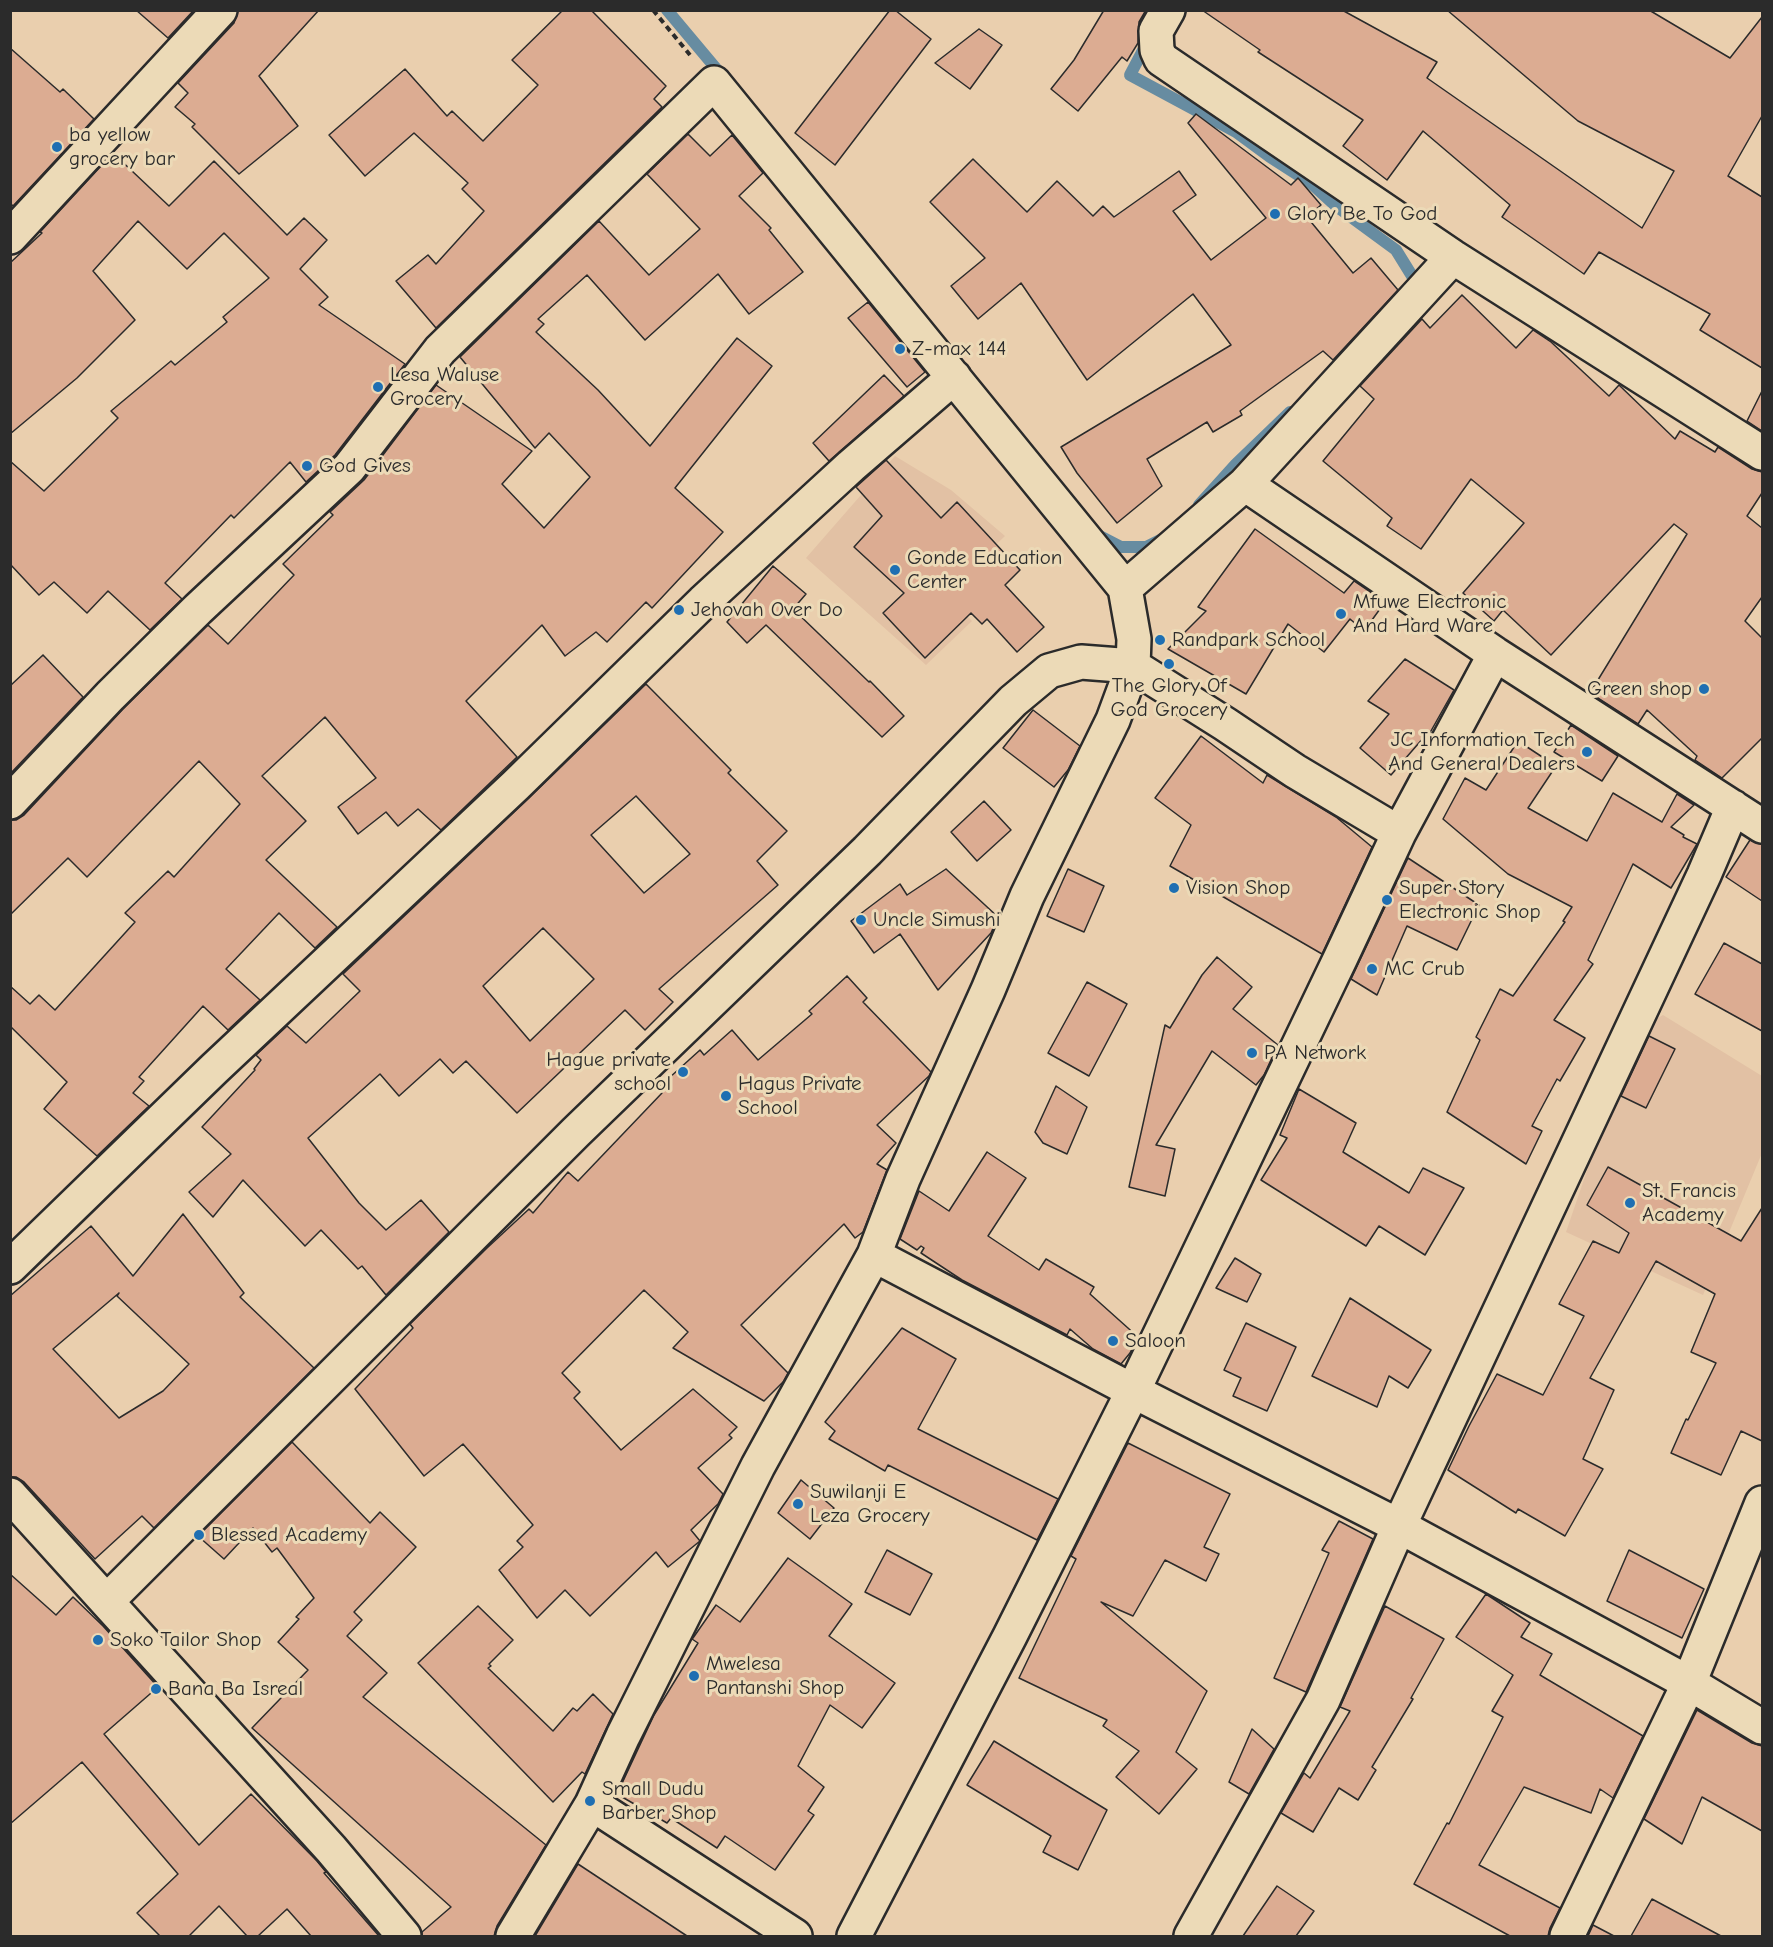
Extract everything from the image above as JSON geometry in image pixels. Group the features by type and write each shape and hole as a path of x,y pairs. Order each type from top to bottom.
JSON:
{"street":[{"path":"12,232 220,10"},
{"path":"1168,10 1156,31 1157,50 1161,59 1453,257 1762,453"},
{"path":"10,802 158,648 349,468 440,350 714,83 1125,588 1134,639 1133,666 1113,720 1027,896 988,990 903,1179 874,1256 758,1466 623,1736 592,1804 513,1936"},
{"path":"1125,588 1245,484 1453,257"},
{"path":"10,1267 214,1069 516,785 702,602 850,466 954,377"},
{"path":"1245,484 1495,654 1762,826"},
{"path":"854,1936 1010,1636 1133,1391 1399,833 1495,654"},
{"path":"108,1600 576,1132 867,851 1013,701 1050,671 1082,662 1133,666 1294,771 1399,833"},
{"path":"1191,1936 1323,1700 1400,1526 1704,875 1733,807"},
{"path":"874,1256 1133,1391 1400,1526 1689,1683 1762,1727"},
{"path":"10,1495 108,1600 332,1849 404,1936"},
{"path":"1567,1936 1689,1683 1762,1503"},
{"path":"592,1804 795,1936"}],"path":[{"path":"653,10 714,83"}],"shaded area":[{"name":"Gonde Education Center","path":"895,456 951,490 1005,536 948,591 935,584 972,621 926,665 806,558"},
{"path":"1663,1015 1762,1076 1762,1153 1703,1295 1566,1232 1605,1118 1651,1022"}],"building":[{"path":"136,10 194,10 168,38"},
{"path":"238,10 319,10 259,76 298,126 239,174 192,127 195,124 175,107 188,93 178,83 234,23"},
{"path":"563,10 591,10 666,86 654,99 662,107 436,328 396,281 428,255 436,264 484,211 462,189 468,183 414,133 365,176 329,135 405,69 447,116 452,111 483,141 538,85 512,60"},
{"path":"890,10 895,10 931,39 835,165 795,133"},
{"path":"1104,10 1146,10 1139,22 1138,43 1127,61 1122,57 1078,111 1051,89 1074,60"},
{"path":"1202,10 1342,10 1437,62 1427,78 1642,228 1674,171 1578,121 1447,10 1649,10 1730,58 1762,17 1762,116 1728,176 1762,197 1762,368 1700,330 1710,314 1599,252 1584,274 1502,217 1510,205 1423,131 1387,180 1343,146 1363,120 1258,52 1260,50"},
{"path":"979,29 1002,45 970,89 935,63"},
{"path":"10,48 60,92 63,89 94,119 13,206 10,203"},
{"path":"1196,114 1291,185 1298,178 1321,205 1307,217 1353,273 1371,258 1398,290 1333,360 1323,351 1240,411 1242,415 1213,432 1207,422 1147,459 1162,486 1117,523 1077,473 1061,447 1231,345 1193,294 1087,380 1021,283 978,319 951,286 985,258 930,202 973,159 1027,212 1057,181 1093,216 1103,206 1114,217 1179,171 1196,195 1173,211 1211,260 1266,218 1188,123"},
{"path":"688,134 710,156 732,135 763,173 739,196 771,228 769,230 803,272 749,314 718,274 645,340 587,275 538,319 544,324 536,332 598,390 650,446 737,338 772,366 675,488 723,532 652,608 646,602 607,642 596,632 565,656 542,625 466,701 517,757 441,830 418,809 398,826 386,812 358,834 338,807 376,778 325,717 262,776 306,821 266,860 337,927 315,948 279,913 226,969 260,1000 228,1030 203,1006 139,1077 144,1081 133,1093 149,1106 97,1156 44,1109 67,1082 10,1026 10,986 30,1004 39,995 55,1010 135,922 125,913 168,871 174,877 240,804 199,761 87,877 68,858 10,915 10,820 16,820 24,815 123,709 208,625 228,644 294,575 283,564 333,515 330,512 364,480 436,385 532,451 502,484 544,528 590,477 549,433 535,448 460,357 599,221 649,275 700,229 647,174"},
{"path":"113,153 169,206 214,161 287,235 304,218 327,240 300,269 328,297 319,305 405,364 335,455 306,482 290,462 234,518 231,515 165,583 182,599 150,630 108,591 87,613 54,582 39,595 10,564 10,461 44,491 118,418 111,411 171,361 175,365 227,322 223,317 269,278 224,233 187,269 138,221 93,271 135,320 77,378 10,434 10,263 42,233 40,232"},
{"path":"1462,295 1516,348 1533,330 1551,342 1609,396 1619,385 1675,439 1680,431 1715,452 1718,447 1752,469 1762,472 1762,493 1747,516 1762,528 1762,597 1745,621 1762,638 1762,738 1722,778 1695,760 1697,756 1647,710 1638,724 1590,693 1687,534 1674,524 1551,655 1503,610 1494,621 1463,593 1524,523 1471,479 1421,549 1387,526 1392,518 1323,461 1374,399 1360,386 1422,319 1430,328"},
{"path":"868,302 925,372 907,387 848,318"},
{"path":"884,375 904,396 829,461 813,443"},
{"path":"1762,391 1762,431 1747,421"},
{"name":"Gonde Education Center","path":"886,460 941,518 957,502 1020,570 1005,585 1044,627 1017,652 987,619 982,624 971,613 925,658 883,613 904,593 854,547 882,516 856,487"},
{"path":"1255,529 1344,593 1354,581 1385,602 1364,631 1350,619 1324,652 1288,624 1246,694 1168,649 1206,611 1198,607"},
{"path":"773,566 806,594 793,609 904,716 882,737 766,625 747,643 727,622"},
{"path":"43,655 83,697 10,774 10,686"},
{"path":"1405,659 1454,690 1427,738 1425,736 1391,775 1360,748 1389,714 1368,701"},
{"path":"646,684 731,770 728,773 787,831 757,861 778,885 659,989 673,1002 645,1030 625,1010 517,1113 466,1061 453,1073 440,1059 399,1096 380,1074 308,1138 359,1203 386,1230 421,1200 449,1232 386,1295 362,1266 358,1269 321,1230 305,1246 243,1180 213,1217 189,1192 231,1154 202,1127 255,1070 261,1060 256,1055 287,1026 306,1043 360,991 343,974","holes":["636,796 690,854 644,893 591,835","543,928 594,979 530,1041 483,986"]},
{"path":"1033,710 1080,746 1068,770 1054,787 1003,748"},
{"name":"JC Information Tech And General Dealers","path":"1571,725 1618,756 1602,781 1554,752"},
{"path":"1201,736 1263,783 1267,775 1336,817 1372,847 1322,954 1170,866 1191,825 1155,798"},
{"path":"1518,741 1556,766 1528,808 1587,841 1613,793 1662,822 1677,794 1694,805 1671,827 1684,835 1683,837 1697,844 1671,888 1633,864 1588,960 1593,964 1554,1020 1585,1038 1560,1081 1557,1079 1532,1126 1542,1131 1526,1164 1447,1112 1480,1040 1476,1037 1500,989 1513,996 1565,922 1563,921 1572,907 1508,874 1443,819 1465,778 1486,790"},
{"path":"984,801 1011,830 977,861 951,832"},
{"path":"1750,840 1762,844 1762,901 1726,877"},
{"path":"1408,858 1479,905 1457,950 1407,926 1377,995 1351,979"},
{"path":"946,869 998,917 991,933 938,990 900,934 874,953 851,921 900,884 907,895"},
{"path":"1068,869 1104,886 1084,932 1047,916"},
{"path":"1724,943 1762,964 1762,1031 1695,994"},
{"path":"1217,957 1252,987 1233,1009 1278,1045 1264,1075 1256,1085 1212,1051 1156,1145 1175,1149 1165,1196 1129,1187 1165,1025 1170,1028 1202,975"},
{"path":"847,976 867,998 863,1002 931,1072 877,1125 896,1143 877,1164 887,1170 863,1232 855,1238 844,1224 741,1325 788,1373 783,1382 764,1401 673,1348 688,1332 644,1290 562,1373 580,1392 574,1398 621,1450 693,1389 737,1427 729,1435 732,1438 698,1468 723,1494 718,1504 691,1530 700,1541 668,1567 656,1552 590,1616 565,1590 537,1618 499,1570 523,1547 517,1541 533,1525 463,1444 424,1476 355,1389 413,1328 410,1324 487,1248 529,1209 533,1213 568,1172 578,1181 662,1093 658,1088 700,1050 704,1055 732,1030 758,1060 812,1014 809,1011"},
{"path":"1087,982 1127,1004 1089,1076 1048,1053"},
{"path":"1649,1036 1675,1049 1646,1108 1621,1096"},
{"path":"1056,1086 1087,1107 1067,1154 1043,1143 1035,1132"},
{"path":"1299,1089 1356,1123 1343,1152 1409,1193 1423,1168 1464,1188 1425,1255 1379,1226 1366,1246 1261,1180 1287,1138 1280,1135"},
{"path":"987,1152 1026,1178 988,1236 1039,1270 1046,1259 1094,1287 1090,1294 1138,1337 1121,1364 1093,1349 1070,1329 1067,1335 962,1280 921,1253 924,1248 921,1246 917,1250 900,1239 919,1191 949,1211"},
{"path":"1608,1167 1741,1241 1762,1208 1762,1441 1741,1431 1721,1475 1671,1453 1716,1363 1691,1352 1715,1294 1656,1261 1590,1378 1614,1390 1583,1459 1603,1469 1565,1536 1518,1509 1516,1513 1448,1470 1497,1374 1543,1395 1584,1316 1559,1304 1593,1241 1619,1253 1629,1233 1587,1205"},
{"path":"183,1214 244,1293 240,1297 314,1368 154,1528 142,1516 95,1559 24,1482 16,1477 10,1477 10,1296 91,1226 133,1276","holes":["119,1293 117,1296 189,1364 163,1391 119,1418 53,1349"]},
{"path":"1235,1258 1261,1274 1247,1302 1216,1288"},
{"path":"1350,1298 1431,1350 1408,1388 1389,1376 1377,1407 1312,1376"},
{"path":"1246,1323 1296,1347 1267,1411 1233,1396 1241,1378 1224,1370"},
{"path":"902,1328 956,1359 918,1429 1058,1499 1037,1540 888,1465 885,1471 829,1439 835,1431 825,1422"},
{"path":"292,1442 370,1523 380,1512 416,1547 354,1612 362,1620 347,1636 387,1673 363,1697 546,1845 497,1926 494,1936 422,1936 422,1932 451,1907 252,1728 308,1670 278,1642 299,1619 296,1617 314,1598 277,1548 272,1552 253,1528 224,1559 198,1536"},
{"path":"1128,1443 1230,1494 1204,1547 1219,1554 1206,1581 1165,1560 1133,1616 1101,1602 1207,1691 1176,1752 1197,1769 1159,1814 1116,1777 1139,1751 1103,1726 1107,1720 1019,1678 1076,1559 1071,1556"},
{"name":"Suwilanji E Leza Grocery","path":"801,1480 834,1508 810,1539 778,1513"},
{"path":"1339,1521 1373,1539 1306,1692 1274,1678 1329,1553 1322,1550"},
{"path":"887,1550 932,1574 910,1615 865,1592"},
{"path":"1629,1550 1704,1589 1682,1638 1607,1601"},
{"path":"788,1558 852,1604 829,1636 895,1683 862,1728 830,1705 798,1766 824,1787 808,1811 814,1815 775,1870 725,1836 717,1848 671,1818 667,1823 617,1794 654,1715 698,1643 692,1639 716,1605 740,1622"},
{"path":"10,1574 56,1615 73,1597 103,1626 158,1687 104,1734 199,1845 251,1794 317,1861 326,1872 324,1873 379,1936 311,1936 287,1909 258,1936 247,1936 219,1906 189,1936 160,1936 137,1913 178,1874 82,1762 10,1824"},
{"path":"1486,1594 1530,1623 1521,1637 1552,1654 1540,1675 1643,1736 1613,1798 1600,1789 1591,1813 1524,1787 1479,1865 1560,1908 1548,1936 1510,1936 1414,1884 1447,1823 1449,1824 1503,1717 1492,1711 1513,1675 1456,1637"},
{"path":"478,1606 513,1640 489,1664 491,1666 488,1668 553,1731 573,1708 577,1711 593,1694 613,1714 585,1774 582,1772 553,1802 418,1663"},
{"path":"1385,1606 1444,1639 1411,1698 1413,1699 1372,1767 1376,1770 1358,1800 1339,1788 1313,1832 1281,1813 1304,1773 1310,1778 1350,1711 1340,1707"},
{"path":"1697,1710 1752,1743 1762,1746 1762,1831 1702,1797 1682,1844 1644,1819"},
{"path":"1252,1729 1274,1749 1249,1794 1229,1782"},
{"path":"994,1741 1107,1810 1078,1870 1043,1852 1051,1836 967,1785"},
{"path":"578,1864 687,1936 535,1936"},
{"path":"1277,1886 1314,1911 1296,1936 1243,1936"},
{"path":"1652,1899 1721,1936 1631,1936"},
{"path":"1593,1925 1614,1936 1588,1936"}],"waterway":[{"path":"667,10 724,78"},
{"path":"1149,39 1130,75 1236,132 1312,184 1336,206 1396,250 1417,284 1412,290"},
{"path":"1199,505 1236,464 1290,412"},
{"path":"1094,533 1121,547 1146,547 1162,539"}],"place":[{"name":"ba yellow grocery bar","path":"57,147"},
{"name":"Glory Be To God","path":"1275,214"},
{"name":"Z-max 144","path":"900,349"},
{"name":"Lesa Waluse Grocery","path":"378,387"},
{"name":"God Gives","path":"307,466"},
{"name":"Gonde Education Center","path":"895,570"},
{"name":"Jehovah Over Do","path":"679,610"},
{"name":"Mfuwe Electronic And Hard Ware","path":"1341,614"},
{"name":"Randpark School","path":"1160,640"},
{"name":"The Glory Of God Grocery","path":"1169,664"},
{"name":"Green shop","path":"1704,689"},
{"name":"JC Information Tech And General Dealers","path":"1587,752"},
{"name":"Vision Shop","path":"1174,888"},
{"name":"Super Story Electronic Shop","path":"1387,900"},
{"name":"Uncle Simushi","path":"861,920"},
{"name":"MC Crub","path":"1372,969"},
{"name":"PA Network","path":"1252,1053"},
{"name":"Hague private school","path":"683,1072"},
{"name":"Hagus Private School","path":"726,1096"},
{"name":"St. Francis Academy","path":"1630,1203"},
{"name":"Saloon","path":"1113,1341"},
{"name":"Suwilanji E Leza Grocery","path":"798,1504"},
{"name":"Blessed Academy","path":"199,1535"},
{"name":"Soko Tailor Shop","path":"98,1640"},
{"name":"Mwelesa Pantanshi Shop","path":"694,1676"},
{"name":"Bana Ba Isreal","path":"156,1689"},
{"name":"Small Dudu Barber Shop","path":"590,1801"}]}
